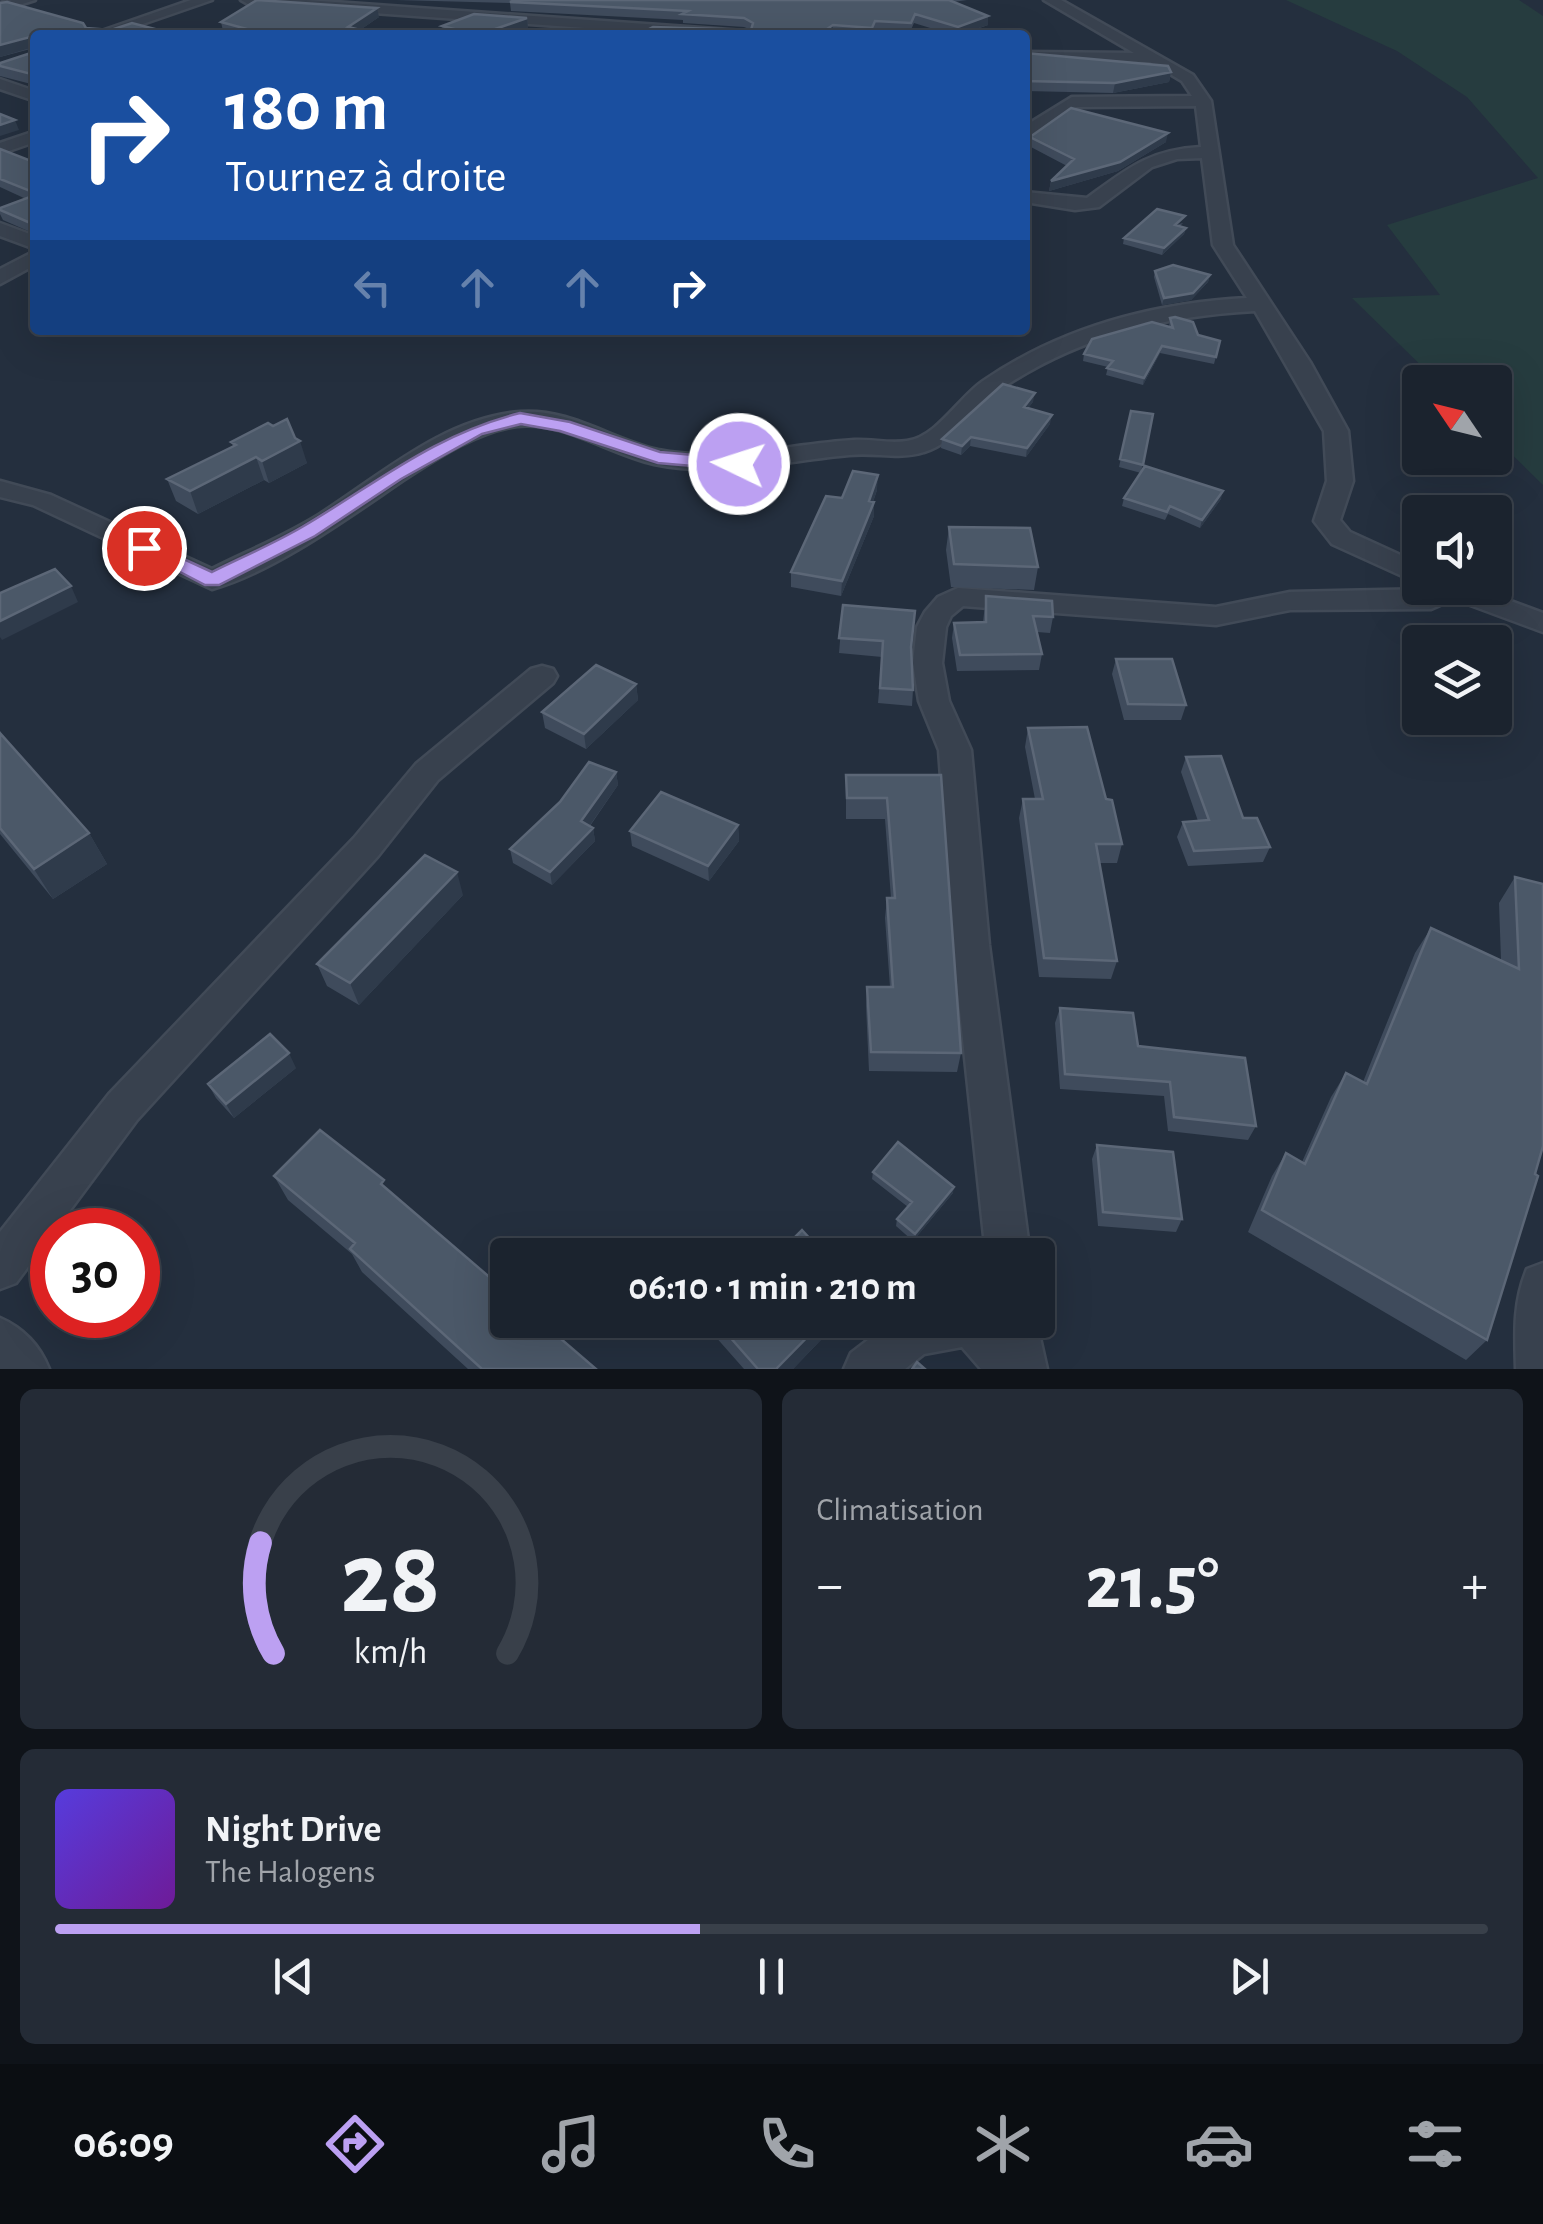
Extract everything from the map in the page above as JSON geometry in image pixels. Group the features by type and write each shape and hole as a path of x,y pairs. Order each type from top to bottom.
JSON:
{"street":[{"path":"0,7 28,0"},
{"path":"114,30 205,0"},
{"path":"248,0 678,30"},
{"path":"1051,0 1188,78 1203,102 1198,125 1210,152 1223,245 1298,362 1336,431 1340,481 1327,520 1341,538 1402,567"},
{"path":"570,30 598,12"},
{"path":"134,24 156,30"},
{"path":"1030,56 1152,58"},
{"path":"0,84 30,94"},
{"path":"1030,131 1072,102 1203,102"},
{"path":"1115,104 1170,118"},
{"path":"0,148 30,138"},
{"path":"1030,198 1092,203 1146,163 1175,154 1210,152"},
{"path":"0,229 30,242"},
{"path":"0,278 30,260"},
{"path":"0,489 42,500 212,580 308,532 394,475 476,430 520,418 564,426 658,458 721,464 850,448 920,446 988,388 1047,352 1110,325 1164,310 1260,304"},
{"path":"1006,1238 972,946 955,750 942,728 925,646 940,610 958,597 1216,616 1290,600 1402,600"},
{"path":"1496,605 1543,623"},
{"path":"0,1267 123,1107 366,847 428,772 542,676"},
{"path":"1539,1369 1537,1310 1543,1285"},
{"path":"867,1369 907,1338"},
{"path":"997,1338 1011,1369"},
{"path":"1002,1338 1024,1369"},
{"path":"0,1340 26,1369"}],"green space":[{"path":"1286,0 1519,0 1543,16 1543,485 1512,455 1512,365 1421,365 1352,298 1440,295 1387,225 1538,178 1467,97 1397,51"}],"building":[{"path":"257,0 377,8 348,27 360,30 251,30 221,22"},
{"path":"949,0 988,16 958,27 915,14 911,23 875,21 872,28 833,25 826,30 751,30 753,23 744,18 682,14 688,11 510,2"},
{"path":"0,3 83,23 86,28 111,30 30,30 30,37 0,45"},
{"path":"474,14 527,18 492,30 442,26"},
{"path":"132,23 159,30 111,30"},
{"path":"653,27 751,30 647,30"},
{"path":"30,53 30,74 0,66"},
{"path":"1030,53 1168,66 1171,72 1115,83 1030,81"},
{"path":"1071,108 1168,133 1120,162 1051,181 1074,159 1030,137"},
{"path":"0,114 15,120 0,125"},
{"path":"0,149 30,161 30,191 0,179"},
{"path":"30,197 30,223 0,210"},
{"path":"1157,209 1185,216 1175,225 1186,228 1164,248 1124,238"},
{"path":"1173,265 1210,275 1193,293 1164,298 1155,271"},
{"path":"1170,318 1193,322 1198,335 1220,341 1216,357 1162,346 1144,378 1107,368 1113,361 1084,354 1092,339 1152,322 1173,328"},
{"path":"1003,384 1035,393 1024,407 1052,415 1027,448 971,437 962,446 942,439"},
{"path":"1131,411 1153,414 1143,465 1120,459"},
{"path":"287,419 300,441 262,461 256,457 190,491 167,479 236,445 231,442 268,423 273,426"},
{"path":"1145,466 1223,491 1202,520 1170,506 1167,512 1124,498"},
{"path":"853,471 878,475 869,501 874,502 842,581 791,572 826,496 842,498"},
{"path":"949,527 1030,528 1038,567 954,564"},
{"path":"55,569 71,586 0,621 0,593"},
{"path":"986,596 1052,601 1053,617 1033,616 1042,654 960,655 954,623 986,622"},
{"path":"843,605 915,611 911,647 913,690 880,688 883,641 839,638"},
{"path":"1116,659 1172,659 1186,705 1128,704"},
{"path":"596,665 636,684 584,734 542,712"},
{"path":"1087,727 1106,799 1112,800 1122,844 1096,844 1117,961 1044,958 1023,799 1043,799 1028,728"},
{"path":"0,733 89,833 34,869 0,828"},
{"path":"1221,756 1243,818 1257,818 1270,847 1194,851 1183,822 1209,820 1186,757"},
{"path":"589,762 616,772 581,821 593,828 550,872 510,849 560,802"},
{"path":"846,775 941,775 961,1053 871,1052 867,987 893,987 887,898 895,898 887,798 847,798"},
{"path":"661,792 738,825 708,866 630,831"},
{"path":"425,855 457,872 350,983 317,964"},
{"path":"1515,877 1543,884 1543,1146 1535,1174 1538,1176 1487,1340 1262,1210 1286,1153 1305,1164 1346,1073 1367,1084 1431,928 1519,969"},
{"path":"1060,1008 1133,1013 1138,1046 1245,1058 1256,1126 1174,1117 1170,1082 1065,1074"},
{"path":"270,1034 289,1053 226,1104 208,1084"},
{"path":"320,1130 384,1180 381,1184 490,1278 490,1338 560,1338 596,1369 482,1369 350,1249 355,1243 274,1176"},
{"path":"898,1142 954,1187 915,1234 897,1219 912,1202 873,1172"},
{"path":"1097,1145 1173,1152 1182,1219 1103,1212"},
{"path":"731,1338 806,1338 776,1369 758,1369"}],"route":[{"path":"144,548 212,580 308,532 394,475 476,430 520,418 564,426 658,458 739,464"}]}
